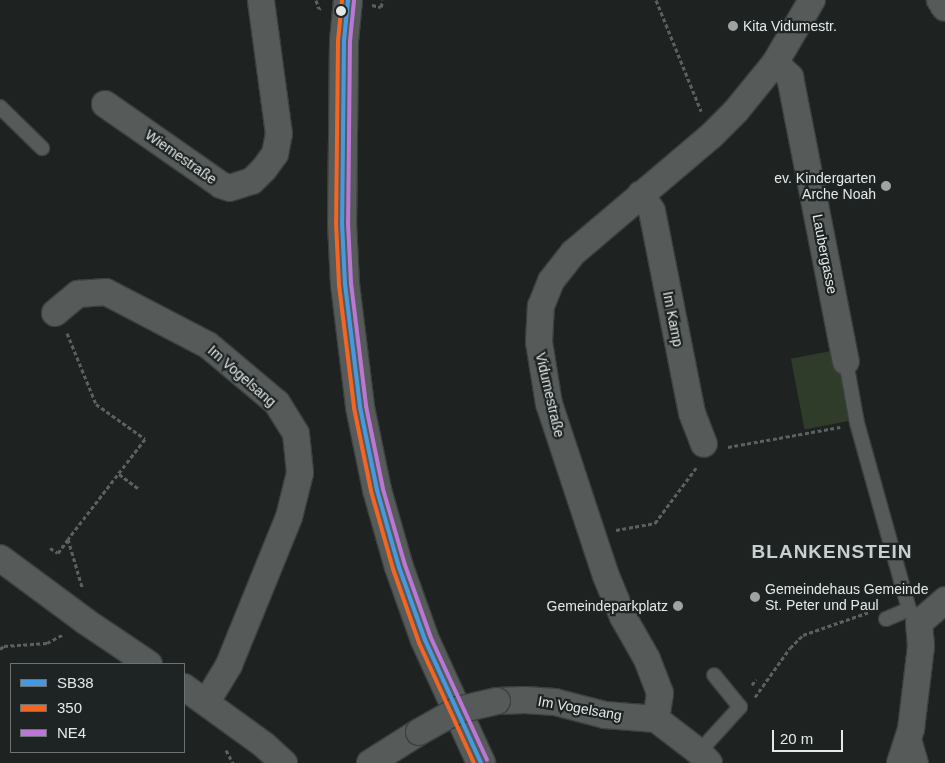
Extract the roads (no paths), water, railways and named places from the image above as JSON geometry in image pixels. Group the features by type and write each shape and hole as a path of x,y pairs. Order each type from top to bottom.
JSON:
{"main road":[{"path":"348,0 344,41 342,223 345,284 360,407 377,490 399,567 425,640 480,763"}],"street":[{"name":"Wiemestraße","path":"105,104 221,185 230,188 252,181 275,154 279,134 261,0"},
{"name":"Vidumestraße","path":"656,719 660,693 647,660 622,617 599,558 549,404 539,342 541,306 551,281 573,253 711,136 736,111 775,63 812,0"},
{"path":"940,0 945,8"},
{"name":"Laubergasse","path":"775,63 790,77 846,362"},
{"name":"Im Kamp","path":"641,194 652,211 692,413 704,444"},
{"name":"Im Vogelsang","path":"55,313 78,294 106,292 208,345 277,403 296,434 300,473 289,518 229,665 206,703"},
{"path":"0,558 85,621 148,663"},
{"path":"900,763 911,729 921,646 914,616 945,600"},
{"path":"185,689 264,745 284,763"},
{"name":"Im Vogelsang","path":"370,763 458,710 497,701 555,702 604,714 656,719"},
{"path":"656,719 704,758"}],"lane":[{"path":"0,107 42,148"},
{"path":"846,362 857,423 914,616 886,619"},
{"path":"704,758 740,707 714,675"},
{"path":"911,729 921,763"}],"place":[{"name":"Kita Vidumestr.","path":"733,26"},
{"name":"ev. Kindergarten Arche Noah","path":"886,186"},
{"name":"Gemeindehaus Gemeinde St. Peter und Paul","path":"755,597"},
{"name":"Gemeindeparkplatz","path":"678,606"}],"district":[{"name":"BLANKENSTEIN","path":"832,552"}]}
